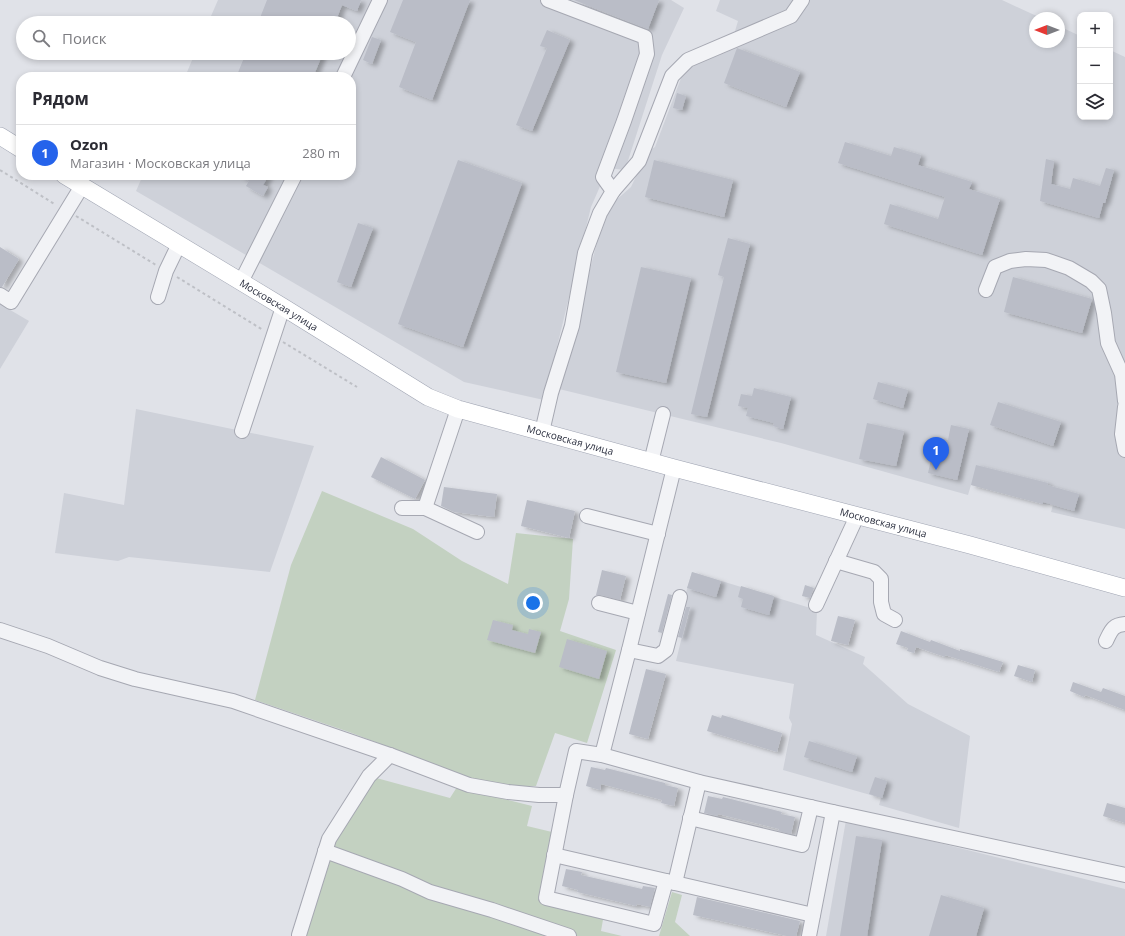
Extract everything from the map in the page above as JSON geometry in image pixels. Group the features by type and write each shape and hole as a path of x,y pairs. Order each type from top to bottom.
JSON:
{"main road":[{"path":"0,136 16,146"},
{"name":"Московская улица","path":"72,180 283,307 428,397 458,408 651,462 970,545 1125,588"}],"street":[{"path":"356,50 380,0"},
{"path":"548,0 645,37 647,54 624,122 603,177 613,191"},
{"path":"542,432 551,393 572,326 585,253 600,213 613,191 639,161 672,76 688,60 791,16 802,0"},
{"path":"345,72 351,60"},
{"path":"241,282 292,180"},
{"path":"0,295 11,302 82,186"},
{"path":"158,297 166,271 179,244"},
{"path":"986,290 995,267 1010,261 1026,259 1046,260 1069,268 1091,281 1099,289 1108,343 1122,374 1125,401"},
{"path":"242,431 283,307"},
{"path":"1125,407 1122,434 1125,450"},
{"path":"425,508 458,408"},
{"path":"651,462 663,414"},
{"path":"602,755 630,650 674,468"},
{"path":"402,508 425,508 477,532"},
{"path":"587,516 658,534"},
{"path":"816,605 857,516"},
{"path":"836,561 874,572 881,579 881,602 884,614 896,620"},
{"path":"630,650 658,656 666,650 680,597"},
{"path":"599,602 638,613"},
{"path":"1106,641 1111,629 1118,624 1125,624"},
{"path":"0,630 48,646 100,668 135,679 233,701 469,785 508,792 539,795 566,795"},
{"path":"699,782 690,818 670,882 654,924 546,898 576,751 602,755 699,782 1125,875"},
{"path":"299,935 329,839 369,776 390,756"},
{"path":"690,818 802,845 811,807"},
{"path":"809,936 833,812"},
{"path":"325,851 402,879 430,892 492,910 569,936"},
{"path":"554,855 813,915"}],"path":[{"path":"0,170 16,180"},
{"path":"16,180 357,387"}],"shaded area":[{"path":"218,0 671,0 684,8 662,55 625,170 608,168 591,207 544,400 464,382 136,191 141,180 356,180 356,72 187,72 192,60 356,60 356,16 211,16"},
{"path":"720,0 1002,0 1029,12 1029,48 1065,48 1065,29 1077,35 1077,120 1113,120 1113,51 1125,57 1125,529 1051,512 1053,505 1043,504 971,485 968,495 781,443 559,389 602,223 615,201 631,187 648,151 655,147 683,73 697,64 730,48 738,21 716,11"},
{"path":"0,304 29,321 0,369"},
{"path":"136,409 314,446 270,572 129,557 118,561 55,553 64,493 124,505"},
{"path":"692,572 817,610 816,635 865,657 863,664 908,704 970,736 959,828 879,805 881,798 783,770 792,724 789,718 794,684 676,661 689,608 682,606"},
{"path":"846,820 1125,889 1125,936 826,936"}],"green space":[{"path":"322,491 413,529 462,561 508,584 516,533 573,539 569,599 560,631 616,650 587,743 555,733 536,786 495,787 349,732 255,700 291,565"},
{"path":"369,776 450,798 457,787 532,806 527,826 552,832 541,901 604,914 601,931 622,936 300,936 329,839"},
{"path":"672,892 682,895 675,922 690,936 659,936"}],"building":[{"path":"267,0 361,0 357,11 342,5 338,16 261,16"},
{"path":"403,0 470,0 432,100 399,87 416,42 390,32"},
{"path":"574,0 659,0 648,29"},
{"path":"547,30 570,40 532,131 516,125 547,48 540,46"},
{"path":"372,37 381,40 372,64 363,60"},
{"path":"737,48 800,72 786,107 724,83"},
{"path":"243,60 320,60 315,72 238,72"},
{"path":"677,93 686,96 682,110 673,108"},
{"path":"845,142 891,156 894,147 921,155 918,165 972,182 969,189 1000,199 982,255 884,224 890,204 938,219 945,197 838,163"},
{"path":"1046,159 1054,161 1051,184 1070,189 1073,178 1100,186 1106,168 1114,170 1105,203 1103,203 1099,218 1040,201"},
{"path":"458,160 522,183 463,347 398,324"},
{"path":"654,160 733,180 724,217 645,197"},
{"path":"247,180 266,180 263,185 268,187 263,196 246,186 249,181"},
{"path":"358,223 373,228 351,287 337,282"},
{"path":"728,238 750,244 707,417 691,414 724,277 718,275"},
{"path":"0,247 19,259 2,287 0,287"},
{"path":"641,267 691,278 666,383 616,372"},
{"path":"1013,277 1092,299 1082,333 1004,312"},
{"path":"878,382 908,390 903,408 873,399"},
{"path":"754,388 791,397 783,429 773,426 774,423 746,416 748,408 738,406 741,394 752,396"},
{"path":"998,402 1061,422 1053,446 990,425"},
{"path":"867,423 904,431 896,466 859,459"},
{"path":"951,425 969,429 957,480 928,473 936,437 948,440"},
{"path":"381,457 425,480 415,499 371,477"},
{"path":"976,465 1048,483 1047,485 1079,494 1074,511 971,485"},
{"path":"444,487 497,494 494,517 454,512 441,506"},
{"path":"527,500 575,511 569,538 521,526"},
{"path":"602,570 626,576 620,600 596,595"},
{"path":"692,572 721,581 716,597 687,588"},
{"path":"805,585 814,588 810,598 802,596"},
{"path":"741,586 774,596 769,615 741,607 743,599 738,597"},
{"path":"668,594 672,595 662,633 658,632"},
{"path":"686,607 690,607 682,638 678,637"},
{"path":"838,616 855,620 848,645 831,641"},
{"path":"493,620 513,625 512,630 528,634 529,629 541,632 535,653 487,640"},
{"path":"901,631 930,642 931,640 960,651 960,649 1003,662 999,672 945,655 945,657 916,647 914,653 907,651 908,648 896,644"},
{"path":"567,639 607,651 599,679 559,667"},
{"path":"1018,665 1035,670 1032,682 1014,676"},
{"path":"646,669 666,674 648,739 629,734"},
{"path":"1073,682 1101,692 1103,688 1125,696 1125,710 1070,691"},
{"path":"712,715 721,718 722,715 782,733 777,752 707,731"},
{"path":"809,741 857,756 852,772 804,757"},
{"path":"591,767 605,770 606,768 665,783 665,785 678,788 674,806 661,803 662,800 601,784 600,790 586,786"},
{"path":"875,777 887,781 882,798 869,794"},
{"path":"708,796 722,799 723,797 782,812 781,814 795,817 791,834 778,831 779,829 718,814 718,816 704,813"},
{"path":"1107,803 1125,808 1125,823 1103,816"},
{"path":"856,836 882,840 867,936 840,936"},
{"path":"566,869 582,872 581,875 642,889 643,886 655,888 650,907 637,904 636,906 577,892 578,890 562,886"},
{"path":"941,895 984,908 976,936 929,936"},
{"path":"697,897 800,921 796,936 787,936 693,915"}],"place":[{"name":"Ozon","path":"936,470"}]}
